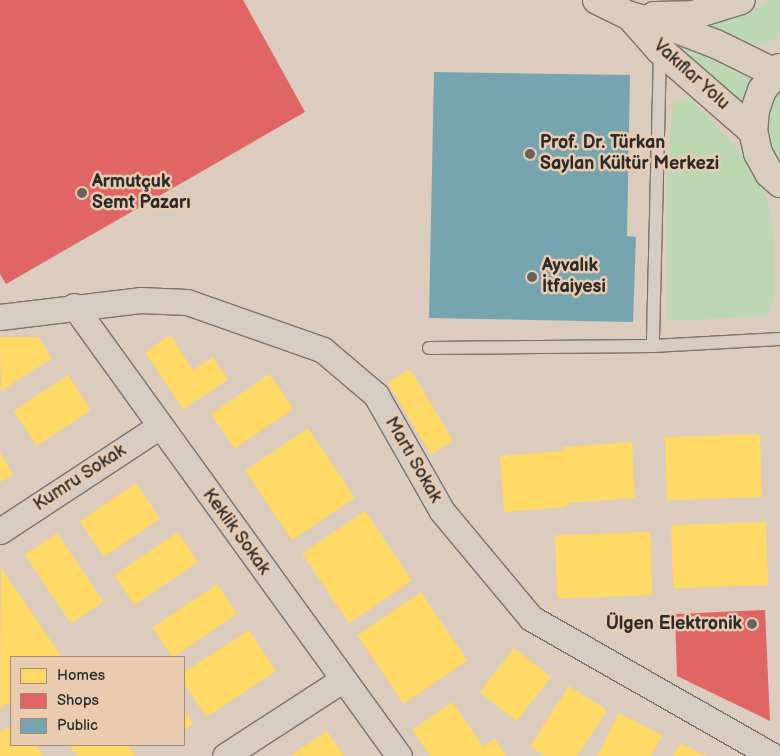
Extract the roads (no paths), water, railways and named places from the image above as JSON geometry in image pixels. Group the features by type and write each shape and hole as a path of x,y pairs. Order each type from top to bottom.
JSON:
{"main road":[{"name":"Vakıflar Yolu","path":"597,0 630,16 674,28 777,70"},
{"name":"Vakıflar Yolu","path":"630,16 693,15 741,0"},
{"name":"Vakıflar Yolu","path":"630,16 660,50 754,131"},
{"path":"777,70 762,90 755,110 754,131 758,153 769,173 780,183"}],"street":[{"name":"Martı Sokak","path":"0,317 74,306 140,300 187,302 323,350 376,395 442,511 531,618 774,756"},
{"name":"Keklik Sokak","path":"74,306 342,680 399,756"},
{"name":"Kumru Sokak","path":"0,531 160,426"},
{"path":"225,756 342,680"}],"lane":[{"path":"653,346 660,50"},
{"path":"429,348 653,346 780,340"}],"place":[{"name":"Prof. Dr. Türkan Saylan Kültür Merkezi","path":"530,154"},
{"name":"Armutçuk Semt Pazarı","path":"82,193"},
{"name":"Ayvalık İtfaiyesi","path":"532,277"},
{"name":"Ülgen Elektronik","path":"752,624"}]}
